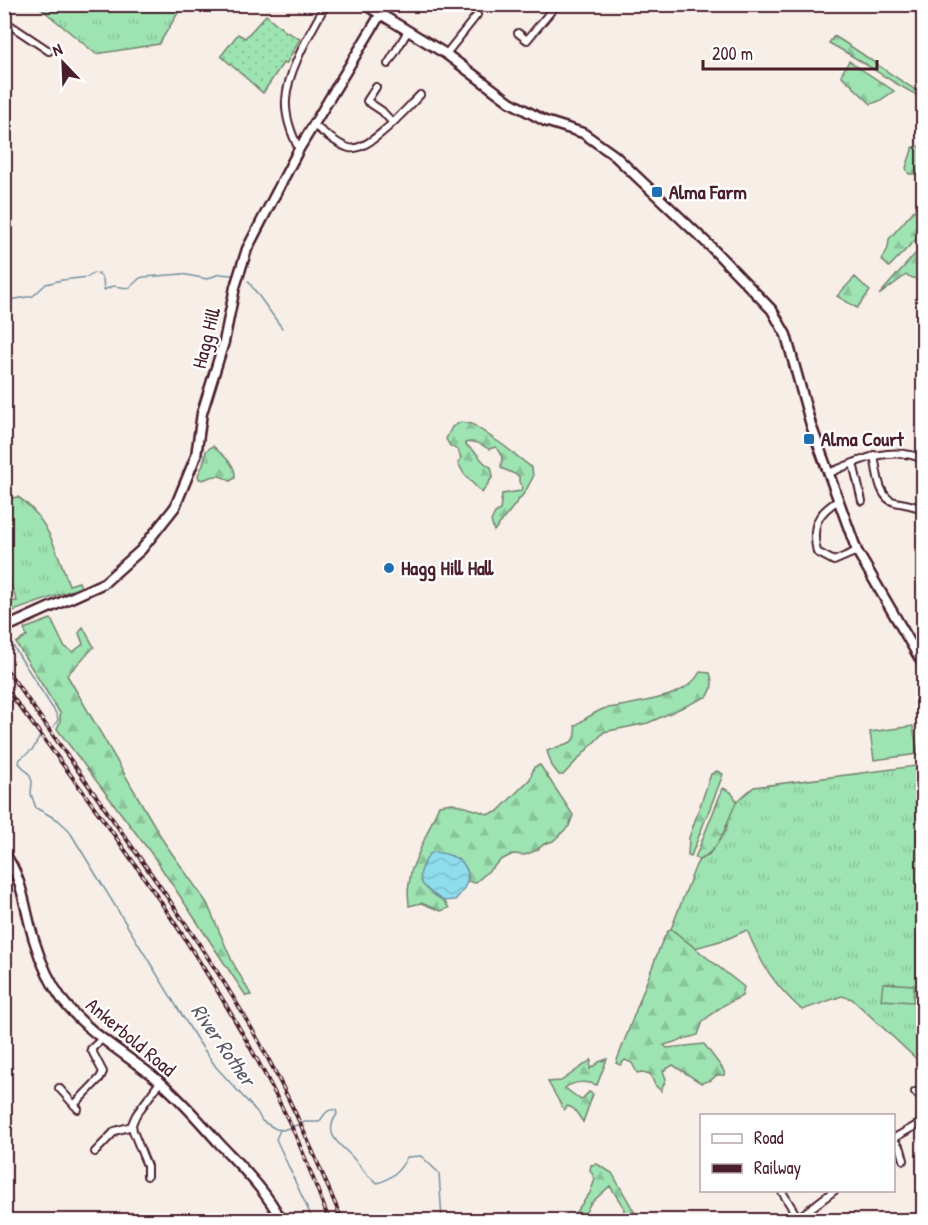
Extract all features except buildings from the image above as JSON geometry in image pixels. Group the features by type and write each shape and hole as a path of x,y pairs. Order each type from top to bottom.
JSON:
{"street":[{"path":"299,149 293,136 286,101 289,82 326,4"},
{"path":"364,4 446,54 493,90 539,118 583,134 594,141 637,176 772,310 786,335 811,425 857,551 924,666"},
{"path":"518,33 527,40 557,4"},
{"name":"Hagg Hill","path":"4,628 104,583 141,550 175,507 196,456 202,413 224,342 235,287 247,249 299,149 380,15"},
{"path":"446,54 477,15"},
{"path":"4,21 38,48 49,51"},
{"path":"388,64 408,31"},
{"path":"376,87 367,101 382,111 392,122"},
{"path":"313,125 343,145 355,149 368,144 420,95"},
{"path":"829,473 874,455 895,453 924,459"},
{"path":"874,455 882,492 887,499 924,510"},
{"path":"853,463 862,501"},
{"path":"839,500 820,514 815,544 817,552 834,561 857,551"},
{"name":"Ankerbold Road","path":"4,853 9,870 23,893 35,944 51,981 73,1012 102,1039 160,1082 245,1170 281,1221"},
{"path":"59,1089 76,1107 103,1072 91,1049 102,1039"},
{"path":"147,1176 147,1166 132,1126 136,1115 160,1082"},
{"path":"915,1092 924,1101"},
{"path":"895,1138 924,1121"},
{"path":"95,1152 115,1131 132,1126"},
{"path":"895,1140 901,1149 904,1160"},
{"path":"782,1192 798,1219 832,1193"}],"green space":[{"path":"39,4 183,5 159,44 96,54 38,6"},
{"path":"266,15 285,31 300,39 286,64 283,63 263,93 221,56 238,34 245,38"},
{"path":"834,36 923,94 923,98 829,43"},
{"path":"849,61 894,91 871,104 841,75"},
{"path":"923,146 923,174 909,174 906,168 913,147"},
{"path":"923,200 923,232 889,267 882,260 888,248 889,239"},
{"path":"923,245 923,282 906,275 879,295"},
{"path":"855,277 870,291 857,308 837,296"},
{"path":"461,422 472,424 532,468 533,477 525,492 494,531 491,521 495,513 500,510 502,494 521,491 519,476 501,468 502,457 496,447 489,449 475,442 465,443 484,463 491,467 493,476 482,493 464,474 458,463 461,458 458,450 450,446 446,439 452,427"},
{"path":"213,446 233,468 235,478 230,481 217,476 199,479 198,475 206,451"},
{"path":"18,497 37,514 44,525 56,549 69,585 79,582 81,587 5,614 5,602 17,601 5,570 4,499"},
{"path":"51,619 64,646 73,652 83,644 79,633 83,627 94,647 67,675 164,842 207,903 232,961 251,995 246,996 154,857 57,729 60,713 16,643 27,636 24,629"},
{"path":"700,672 710,673 712,679 708,696 648,723 604,732 563,775 559,775 552,766 547,751 571,742 576,736 575,726 585,719 605,708 619,707 676,693 694,681"},
{"path":"913,726 918,754 874,760 870,732"},
{"path":"540,765 573,815 569,826 553,841 537,850 525,855 513,854 501,860 475,883 467,881 466,869 452,856 431,893 444,901 449,908 441,911 421,903 409,906 408,891 411,871 439,805 453,803 488,814 497,812 530,779 534,767"},
{"path":"923,765 923,1065 852,999 842,996 802,1010 769,973 747,930 727,939 695,948 671,929 696,865 699,860 708,856 726,831 729,815 737,801 754,787"},
{"path":"717,771 723,774 691,856 688,855 689,838 711,774"},
{"path":"723,788 731,792 737,801 719,841 707,855 699,860 695,858"},
{"path":"671,929 744,987 742,996 724,1005 703,1021 698,1035 664,1045 667,1048 704,1044 725,1075 717,1075 701,1083 673,1065 663,1071 666,1079 661,1091 650,1074 637,1073 632,1063 625,1060 620,1065 616,1063 661,944"},
{"path":"883,983 914,985 913,1002 881,1000"},
{"path":"607,1059 597,1085 581,1082 565,1088 581,1100 589,1092 593,1094 583,1122 574,1109 568,1106 564,1110 548,1082 561,1081 591,1060 590,1069"},
{"path":"597,1164 612,1173 639,1220 623,1220 624,1208 610,1186 590,1204 582,1220 570,1220 590,1193 595,1179 590,1170 591,1165"}],"water":[{"path":"435,852 455,858 466,868 468,875 466,883 455,900 444,901 424,886 421,881 421,870 424,863 429,854"}],"waterway":[{"path":"4,301 33,296 46,284 88,277 93,273 99,274 103,279 104,290 113,286 129,288 144,277 182,274 207,279 219,274 232,275"},
{"path":"248,281 282,328"},
{"name":"River Rother","path":"13,646 57,715 58,720 53,727"},
{"name":"River Rother","path":"40,736 33,749 20,759 19,763 32,781 31,794 36,808 58,820 68,829 216,1067 257,1112 262,1121 276,1129 283,1130 305,1122 319,1122 328,1111 336,1110 332,1134 367,1175 378,1183 395,1173 407,1157 421,1156 439,1173 442,1220"},
{"path":"280,1130 276,1139 292,1174"},
{"path":"293,1177 313,1220"}],"railway":[{"path":"4,666 159,885 240,1008 285,1093 342,1220"},
{"path":"4,686 123,847 161,902 232,1015 294,1132 329,1220"}],"place":[{"name":"Alma Farm","path":"657,192"},
{"name":"Alma Court","path":"809,439"},
{"name":"Hagg Hill Hall","path":"389,568"}]}
